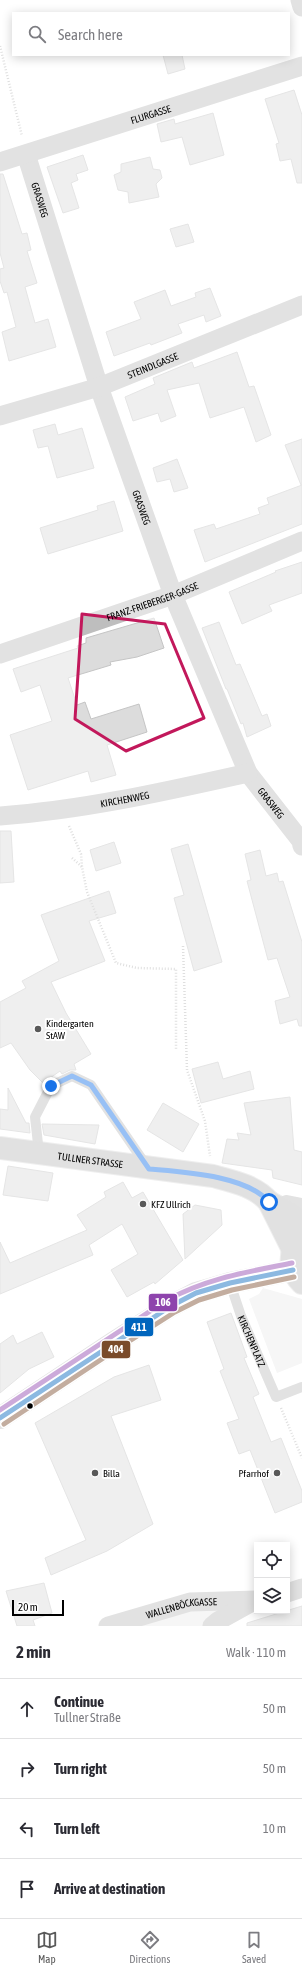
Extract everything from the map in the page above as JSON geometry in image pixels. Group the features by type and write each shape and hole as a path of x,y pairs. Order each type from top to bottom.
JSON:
{"main road":[{"name":"TULLNER STRASSE","path":"0,1148 149,1169 213,1176 250,1188 302,1221"},
{"name":"TULLNER STRASSE","path":"272,1203 297,1260"},
{"path":"0,1418 171,1306 196,1293 297,1260"}],"street":[{"path":"300,0 302,7"},
{"name":"FLURGASSE","path":"0,162 302,66"},
{"name":"GRASWEG","path":"26,154 99,387 173,595 248,772 302,843"},
{"name":"STEINDLGASSE","path":"0,416 99,387 302,305"},
{"name":"FRANZ-FRIEBERGER-GASSE","path":"0,654 173,595 302,541"},
{"name":"KIRCHENWEG","path":"0,816 66,808 179,788 248,772"},
{"path":"290,1592 302,1588"},
{"name":"WALLENBÖCKGASSE","path":"108,1626 190,1602 254,1601"},
{"path":"212,1626 218,1621 254,1602"}],"lane":[{"path":"39,1153 35,1116 51,1086 72,1076 91,1085 149,1169"},
{"path":"272,1203 286,1200 302,1203"},
{"name":"KIRCHENPLATZ","path":"230,1283 241,1316 276,1398"},
{"path":"276,1398 302,1387"}],"path":[{"path":"0,46 26,154"},
{"path":"66,808 68,823 81,854 87,892 116,963 137,968 176,969 176,1049"},
{"path":"72,858 82,867"},
{"path":"182,946 187,1070 205,1122 213,1176"},
{"path":"276,1398 302,1458"}],"highlighted area":[{"path":"82,614 165,624 204,718 126,751 75,719"}],"shaded area":[{"path":"263,1288 302,1299 302,1363 277,1373 249,1299 259,1294"},
{"path":"236,1607 207,1626 132,1626 191,1611"}],"building":[{"path":"163,56 182,56 185,69 168,74"},
{"path":"294,90 302,115 302,183 297,183 291,159 280,161 276,144 279,143 265,99"},
{"path":"213,113 224,155 190,165 182,137 161,142 157,124 174,119 175,124"},
{"path":"83,155 88,170 76,174 78,180 71,183 79,208 63,213 47,167"},
{"path":"150,157 153,169 160,170 162,178 156,184 159,197 129,203 128,192 118,190 114,175 121,172 121,164"},
{"path":"0,174 3,174 22,234 27,233 31,250 27,251 37,283 25,287 35,323 48,319 56,347 9,361 2,332 16,327 7,292 4,293 0,281 0,269 4,268 0,253"},
{"path":"188,224 194,242 176,247 170,229"},
{"path":"210,288 221,316 206,322 204,315 178,324 182,333 151,345 150,343 114,356 106,332 141,319 134,302 165,290 171,306 196,297 195,293"},
{"path":"237,352 249,387 254,386 271,435 256,442 244,407 210,418 199,383 167,390 176,416 161,422 158,413 133,421 125,397 155,384 153,378 192,362 194,368"},
{"path":"55,424 58,435 82,428 94,468 57,478 48,446 38,448 33,430"},
{"path":"302,439 302,485 301,485 285,445"},
{"path":"177,459 188,488 174,492 170,479 157,482 153,468"},
{"path":"302,485 302,524 205,562 194,530 214,524 216,529 260,514 258,508 269,504 267,498"},
{"path":"114,501 123,531 48,554 40,528 98,510 97,506"},
{"path":"302,562 302,593 269,605 272,611 242,624 229,592 276,572 275,571"},
{"path":"154,618 164,648 137,657 110,662 111,665 68,678 77,705 85,702 91,719 139,704 147,732 107,745 116,775 91,782 88,771 28,790 10,735 52,721 40,685 21,692 13,669 78,648 77,646 86,643 86,638"},
{"path":"219,622 236,665 240,664 262,716 267,714 271,726 247,737 243,723 241,724 202,628"},
{"path":"0,831 11,831 14,882 0,883"},
{"path":"114,842 121,863 96,871 90,850"},
{"path":"188,844 222,962 194,971 174,898 184,895 171,849"},
{"path":"260,850 266,876 277,873 279,882 283,881 302,942 302,1026 299,1026 297,1019 280,1024 275,1001 290,997 277,958 268,960 247,881 251,880 245,854"},
{"path":"109,891 116,913 89,921 105,961 51,982 66,1013 91,1054 74,1064 76,1070 70,1070 62,1074 60,1071 43,1083 30,1070 11,1043 0,1048 0,1002 26,988 22,981 59,961 41,915"},
{"path":"218,1062 223,1079 250,1071 254,1089 201,1103 192,1069"},
{"path":"8,1088 26,1123 29,1123 30,1133 0,1129 0,1109 8,1110"},
{"path":"290,1097 294,1150 302,1152 302,1185 273,1178 272,1170 222,1163 227,1139 239,1140 237,1133 251,1135 244,1103"},
{"path":"163,1103 199,1124 183,1152 147,1130"},
{"path":"42,1124 99,1125 95,1144 44,1135"},
{"path":"8,1166 53,1173 48,1201 3,1195"},
{"path":"123,1182 132,1198 143,1192 183,1260 155,1284 154,1282 127,1297 111,1270 138,1254 122,1224 89,1245 93,1255 0,1294 0,1242 10,1263 87,1230 77,1215 106,1197 104,1192"},
{"path":"195,1205 221,1210 222,1225 185,1259 183,1214"},
{"path":"231,1313 247,1357 244,1358 259,1394 253,1397 271,1442 281,1438 302,1491 302,1502 275,1513 250,1450 239,1454 227,1423 239,1419 220,1371 224,1369 207,1322"},
{"path":"42,1332 54,1357 29,1369 0,1393 0,1344 13,1335 17,1344"},
{"name":"Billa","path":"149,1365 161,1400 111,1416 153,1524 107,1551 51,1575 45,1558 86,1540 35,1423 114,1377"},
{"path":"44,1583 52,1613 33,1620 35,1626 17,1626 6,1591"},
{"path":"302,1606 302,1626 247,1626 247,1623 276,1614 290,1614 290,1610"}],"transit line":[{"name":"106","path":"0,1410 167,1300 182,1292 213,1281 243,1273 292,1263"},
{"name":"411","path":"0,1418 171,1306 196,1293 230,1283 293,1270"},
{"name":"404","path":"4,1424 175,1312 199,1300 232,1290 294,1277"}],"place":[{"name":"Kindergarten StAW","path":"38,1029"},
{"name":"KFZ Ullrich","path":"143,1204"},
{"name":"Billa","path":"95,1473"},
{"name":"Pfarrhof","path":"277,1473"}],"route":[{"path":"51,1086 72,1076 91,1085 149,1169 213,1176 236,1182 264,1196 269,1202"}]}
